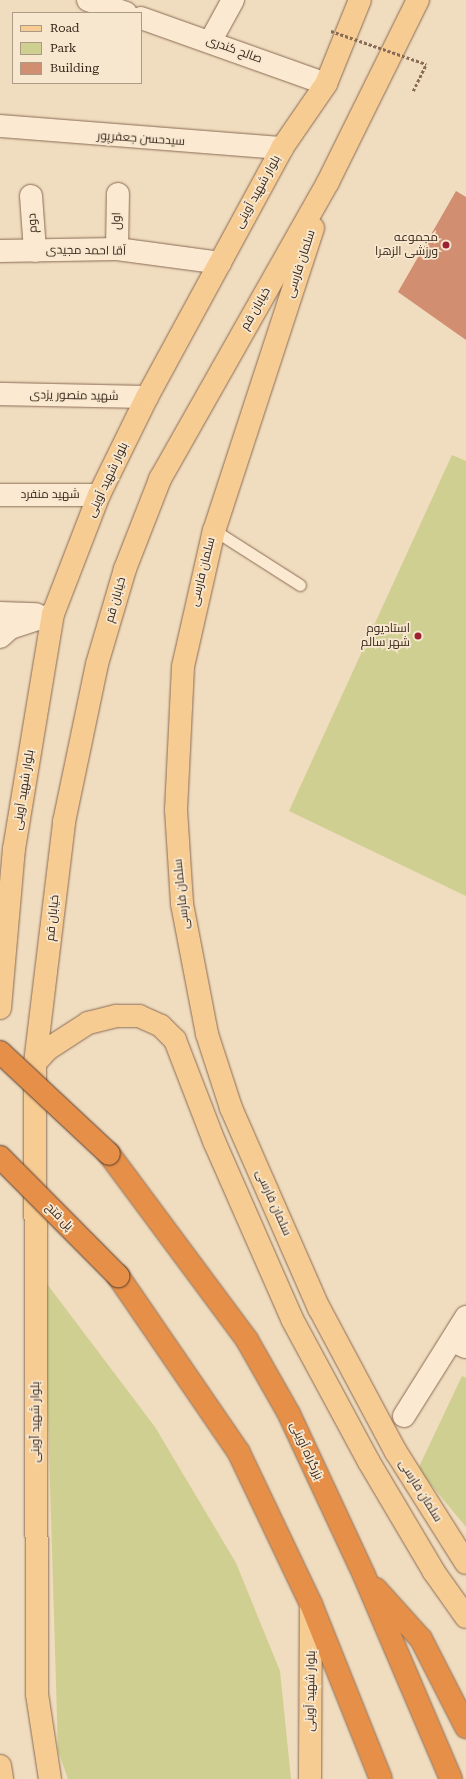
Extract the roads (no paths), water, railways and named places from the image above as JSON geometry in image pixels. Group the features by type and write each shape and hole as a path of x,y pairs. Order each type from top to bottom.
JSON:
{"highway":[{"name":"بزرگراه آوینی","path":"0,1052 109,1154 247,1340 289,1414 364,1575 451,1779"},
{"name":"پل فتح","path":"0,1157 118,1276 238,1453 311,1604"},
{"path":"364,1575 420,1639 466,1727"},
{"path":"311,1604 381,1779"}],"main road":[{"name":"بلوار شهید آوینی","path":"0,1008 14,849 53,614 99,495 147,397 282,148 326,84 360,0"},
{"path":"328,182 418,0"},
{"name":"سلمان فارسی","path":"328,182 214,530 183,667 176,810 182,904 207,1034 231,1108 319,1308 396,1452 466,1563"},
{"name":"خیابان قم","path":"35,1063 64,822 97,664 125,569 160,479 328,182"},
{"path":"35,1063 48,1049 88,1023 117,1016 139,1016 161,1026 174,1040 214,1141 292,1319 369,1462 434,1572 466,1617"},
{"name":"بلوار شهید آوینی","path":"35,1063 37,1694 50,1779"},
{"name":"بلوار شهید آوینی","path":"310,1779 311,1604"},
{"path":"0,1766 2,1779"}],"street":[{"path":"88,0 123,12"},
{"path":"210,42 233,0"},
{"name":"صالح کندری","path":"142,18 326,84"},
{"name":"سیدحسن جعفرپور","path":"0,126 282,148"},
{"name":"اول","path":"117,249 118,194"},
{"name":"دوم","path":"32,196 36,250"},
{"name":"آقا احمد مجیدی","path":"0,251 117,249 220,262"},
{"name":"شهید منصور یزدی","path":"0,394 147,397"},
{"name":"شهید منفرد","path":"0,495 99,495"},
{"path":"0,613 53,614"},
{"path":"0,637 10,628 53,614"},
{"path":"404,1416 460,1344 466,1317"}],"lane":[{"path":"214,530 300,585"}],"place":[{"name":"مجموعه ورزشی الزهرا","path":"446,245"},
{"name":"استادیوم شهر سالم","path":"418,636"}]}
